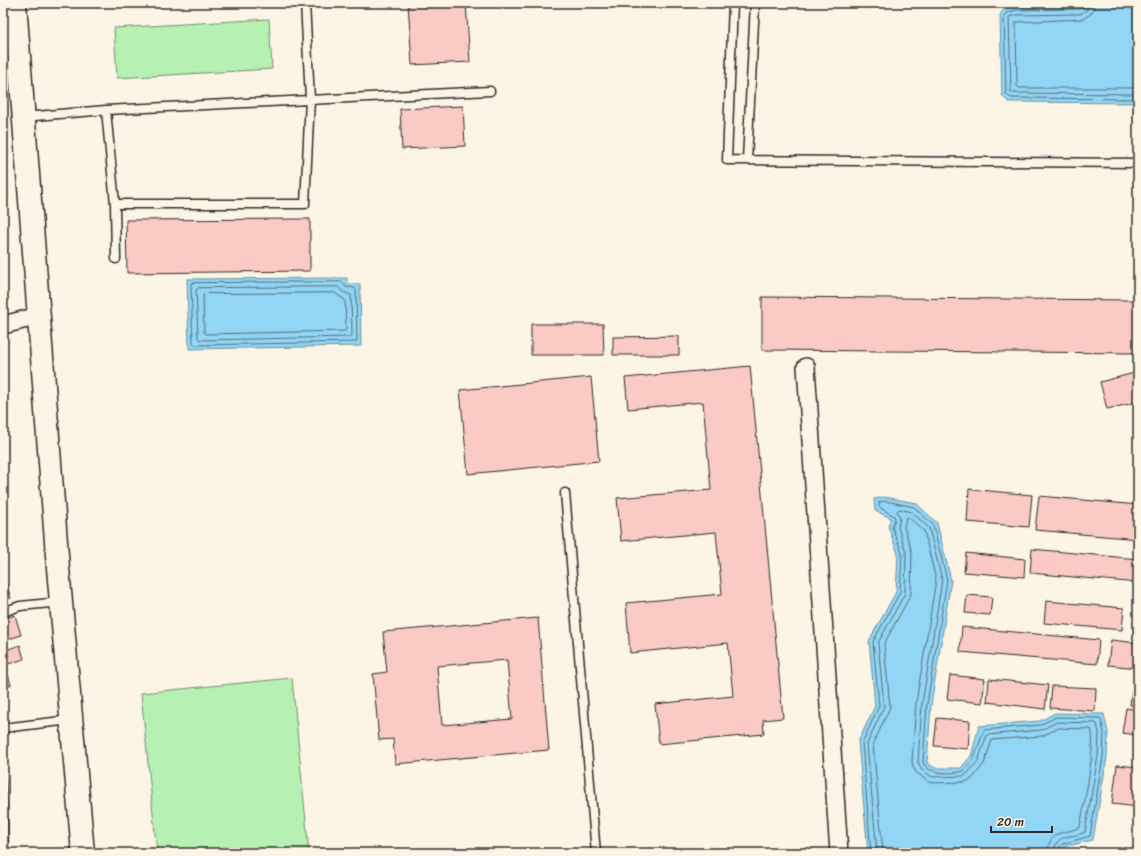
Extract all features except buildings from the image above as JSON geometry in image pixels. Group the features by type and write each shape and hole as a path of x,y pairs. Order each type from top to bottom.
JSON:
{"main road":[{"path":"13,11 24,117 61,602 83,853"}],"street":[{"path":"3,325 39,316"},
{"path":"806,367 839,853"}],"lane":[{"path":"115,204 306,204 310,99 305,3"},
{"path":"733,3 727,160 1138,163"},
{"path":"747,160 756,3"},
{"path":"24,117 106,110 490,91"},
{"path":"106,110 115,204 116,259"},
{"path":"565,493 596,853"},
{"path":"3,612 20,606 61,602"},
{"path":"3,728 71,720"}],"green space":[{"path":"269,19 272,69 117,78 114,28"},
{"path":"292,678 309,853 157,853 141,693"}],"water":[{"path":"1138,4 1138,103 1008,102 1002,95 1000,15 1004,9 1015,6"},
{"path":"347,278 347,284 360,284 361,346 189,349 187,279"},
{"path":"885,497 916,503 937,523 951,580 931,705 927,763 935,768 961,768 971,756 979,726 1040,721 1055,713 1104,714 1108,732 1107,757 1093,840 1064,847 1062,853 868,853 858,742 875,706 869,641 896,592 898,554 888,526 891,518 875,511 874,499"}]}
